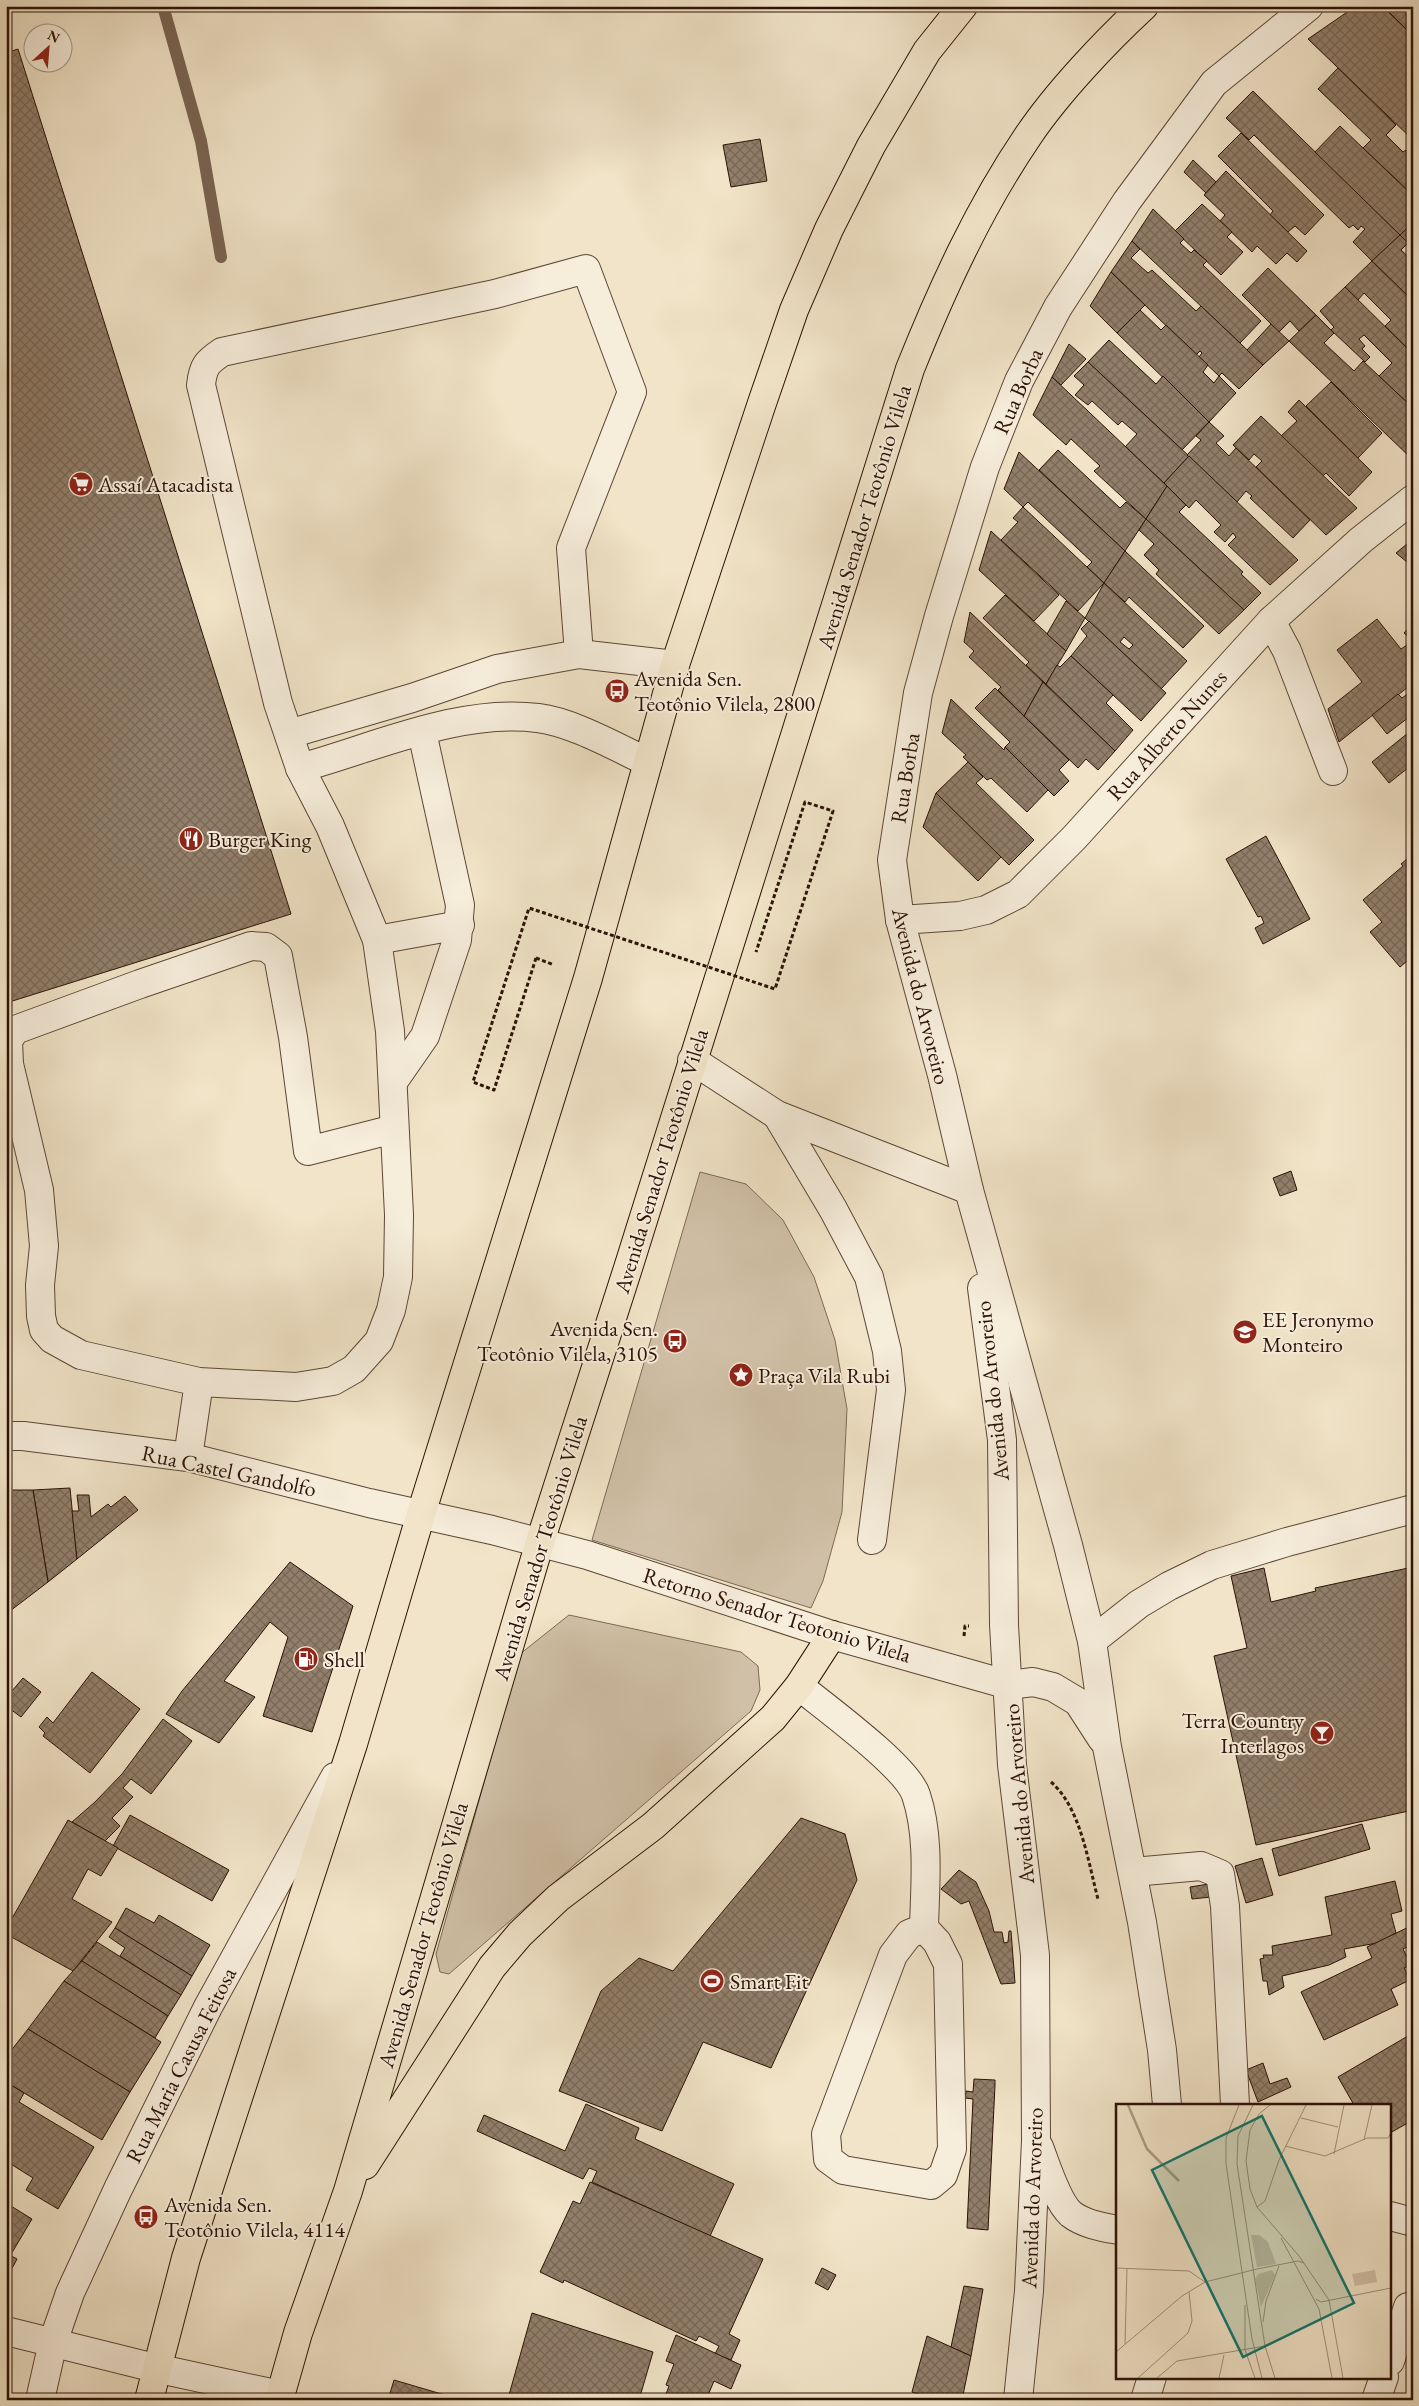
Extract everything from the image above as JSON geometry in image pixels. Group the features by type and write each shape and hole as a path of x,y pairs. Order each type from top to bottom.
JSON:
{"main road":[{"path":"149,2400 155,2368 189,2249 353,1744 421,1514 588,978 675,666 794,310 829,229 871,146 927,52 963,6"},
{"name":"Avenida Senador Teotônio Vilela","path":"279,2397 298,2333 348,2192 540,1542 629,1265 910,369 949,278 992,194 1028,135 1069,84 1144,6"},
{"path":"348,2192 492,1967 520,1934 558,1898 653,1826 772,1718 799,1686 832,1635"}],"street":[{"name":"Rua Borba","path":"892,860 918,693 986,467 1019,381 1058,307 1127,201 1214,83 1309,6"},
{"path":"394,1129 308,1151 293,1037 278,956 266,947 251,946 15,1030 8,1041 9,1064 39,1190 44,1246 40,1285 41,1316 44,1330 52,1340 81,1355 199,1382 296,1386 333,1380 354,1369 379,1342 391,1310 398,1277 399,1215 390,1031 378,940 330,826 300,768 278,702 201,385 208,361 222,352 398,313 495,294 586,269 632,392 571,548 579,654"},
{"name":"Rua Alberto Nunes","path":"900,920 960,916 986,910 1018,894 1080,830 1271,621 1361,540 1413,499"},
{"path":"1271,621 1287,651 1333,771"},
{"path":"289,734 412,698 497,669 579,654 675,666"},
{"path":"300,768 422,732 474,719 509,716 540,718 586,733 648,762"},
{"path":"392,1082 425,1036 445,982 460,925 460,904 422,732"},
{"name":"Avenida do Arvoreiro","path":"892,860 900,920 942,1075 969,1190 1068,1545 1092,1641 1107,1747 1133,1872 1162,2050 1167,2104"},
{"path":"378,940 460,925"},
{"path":"692,1060 777,1115 969,1190"},
{"path":"777,1115 833,1209 869,1277 887,1351 891,1390 872,1540"},
{"name":"Avenida do Arvoreiro","path":"969,1190 1002,1440 1004,1625 1009,1685 1012,1765 1035,1955 1036,2141 1029,2291 1018,2400"},
{"path":"188,1457 199,1382"},
{"name":"Rua Castel Gandolfo","path":"6,1436 24,1436 188,1457 369,1503 421,1514"},
{"path":"1092,1641 1138,1604 1212,1565 1413,1509"},
{"name":"Retorno Senador Teotonio Vilela","path":"421,1514 587,1555 832,1635 1009,1685 1033,1682 1053,1687 1078,1702 1107,1747"},
{"path":"799,1686 895,1766 916,1794 926,1844 924,1928 937,1942 948,1964 952,2149 943,2175 931,2185 843,2170 828,2159 826,2134 893,1955 909,1934 924,1928"},
{"name":"Rua Maria Casusa Feitosa","path":"40,2400 52,2342 70,2294 118,2189 208,2008 353,1744"},
{"path":"1133,1872 1201,1866 1220,1874 1225,1906 1235,2104"},
{"path":"1036,2141 1063,2203 1070,2213 1087,2223 1116,2230"},
{"path":"1392,2217 1413,2222"},
{"path":"1392,2353 1404,2305"},
{"path":"6,2331 279,2397"},
{"path":"1145,2400 1152,2378"},
{"path":"1376,2400 1384,2378"}],"path":[{"path":"536,958 494,1090 473,1082 529,908 775,989 833,811 805,802 756,952"}],"shaded area":[{"name":"Praça Vila Rubi","path":"700,1172 746,1184 783,1220 814,1277 835,1340 847,1409 842,1512 823,1581 811,1608 592,1540"},
{"path":"569,1615 741,1652 758,1666 760,1690 751,1711 449,1974 440,1972 436,1954 520,1654"}],"building":[{"path":"1356,6 1382,6 1413,36 1413,140 1308,39"},
{"path":"1393,6 1413,6 1413,36 1388,11"},
{"name":"Assaí Atacadista","path":"18,49 22,62 22,72 25,72 291,914 6,1003 6,53"},
{"path":"1338,68 1396,125 1386,135 1403,152 1406,150 1413,156 1413,195 1363,148 1371,140 1318,89"},
{"path":"1253,91 1400,235 1372,261 1353,242 1365,229 1361,226 1358,230 1353,225 1349,228 1254,135 1249,140 1226,118"},
{"path":"1340,126 1413,196 1413,223 1400,235 1315,152"},
{"path":"1241,133 1324,215 1305,235 1295,226 1288,232 1270,215 1273,211 1218,156"},
{"path":"760,139 767,181 731,187 723,145"},
{"path":"1193,160 1216,182 1206,193 1184,172"},
{"path":"1226,171 1307,251 1297,262 1287,253 1276,264 1257,246 1252,252 1220,221 1225,215 1204,195"},
{"path":"1202,204 1232,232 1227,237 1243,252 1221,275 1175,231"},
{"path":"1153,209 1184,239 1180,243 1191,253 1194,250 1207,261 1203,265 1261,321 1240,343 1132,241"},
{"path":"1413,223 1413,248 1400,235"},
{"path":"1400,235 1408,243 1401,250 1413,261 1413,301 1372,261"},
{"path":"1132,241 1140,249 1131,258 1148,273 1152,270 1196,311 1201,306 1263,365 1239,389 1222,373 1219,376 1199,357 1202,353 1200,351 1196,355 1111,272"},
{"path":"1372,261 1413,301 1413,354 1385,326 1391,320 1364,293 1358,300 1345,287"},
{"path":"1268,268 1316,315 1299,331 1290,321 1279,332 1242,295"},
{"path":"1111,272 1145,305 1117,333 1090,306"},
{"path":"1345,287 1413,354 1413,408 1379,376 1392,363 1364,335 1359,339 1365,346 1362,349 1370,357 1365,362 1331,330 1334,327 1320,311"},
{"path":"1140,310 1161,330 1166,325 1208,365 1203,372 1214,383 1219,376 1236,393 1209,422 1117,333"},
{"path":"1316,315 1334,333 1324,343 1354,371 1363,361 1413,408 1413,460 1289,341"},
{"path":"1271,324 1289,341 1263,365 1247,350"},
{"path":"1109,340 1156,384 1163,376 1209,422 1182,450 1088,362"},
{"path":"1069,344 1086,359 1061,385 1052,377"},
{"path":"1088,362 1189,456 1164,483 1125,447 1137,434 1122,421 1118,425 1092,401 1088,405 1075,395 1084,385 1074,376"},
{"path":"1052,377 1167,486 1146,519 1094,471 1100,466 1071,439 1066,445 1033,415"},
{"path":"1331,382 1382,433 1358,458 1306,406"},
{"path":"1299,400 1372,472 1349,496 1326,473 1323,476 1281,436 1297,421 1288,412"},
{"path":"1261,416 1357,508 1326,535 1256,467 1262,461 1254,454 1249,460 1233,445"},
{"path":"1209,422 1224,436 1216,443 1229,456 1236,448 1310,520 1293,538 1250,498 1252,496 1246,491 1237,502 1187,455 1201,440 1196,436"},
{"path":"1058,450 1120,508 1126,502 1146,519 1125,551 1039,470"},
{"path":"1019,452 1125,551 1104,583 1087,567 1092,562 1028,502 1023,507 1004,489"},
{"path":"1189,456 1298,560 1270,585 1228,545 1236,537 1233,533 1225,542 1214,532 1221,525 1196,500 1189,508 1164,483"},
{"path":"1167,486 1186,505 1179,512 1243,572 1241,574 1261,593 1244,610 1146,519"},
{"path":"1023,507 1104,583 1078,611 1001,540 1018,522 1013,518"},
{"path":"1146,519 1244,610 1219,634 1156,574 1159,570 1144,555 1154,544 1139,530"},
{"path":"991,531 1059,595 1034,621 979,570"},
{"path":"1413,539 1413,567 1396,553"},
{"path":"1125,551 1204,626 1183,648 1129,597 1125,602 1104,583"},
{"path":"1104,583 1187,661 1161,689 1085,618","holes":["1124,637 1133,645 1129,649 1120,642"]},
{"path":"1005,595 1066,651 1046,684 1026,665 1029,662 983,618"},
{"path":"1066,601 1085,618 1066,651 1047,634"},
{"path":"970,612 1043,682 1024,716 998,690 1001,687 969,657 974,651 964,642"},
{"path":"1377,619 1401,649 1413,641 1413,683 1339,742 1328,709 1362,682 1337,650"},
{"path":"1089,621 1166,693 1141,721 1071,656 1087,636 1081,629"},
{"path":"1413,623 1413,641 1404,633"},
{"path":"1071,656 1113,695 1106,703 1133,730 1115,751 1046,684 1057,665 1060,667"},
{"path":"1043,682 1115,751 1098,770 1086,759 1078,768 1024,716"},
{"path":"995,688 1069,760 1059,770 1069,781 1054,796 1005,747 1010,742 975,708"},
{"path":"1413,690 1413,714 1387,734 1372,715 1398,694 1402,698"},
{"path":"951,699 1004,750 1005,747 1048,790 1027,812 991,778 987,780 963,757 966,755 942,733"},
{"path":"1413,729 1413,764 1389,783 1372,762"},
{"path":"968,762 983,777 976,783 1034,840 1009,865 936,793"},
{"path":"936,793 1001,857 978,881 923,827"},
{"path":"1266,836 1310,919 1263,944 1255,928 1264,923 1261,916 1258,917 1226,859"},
{"path":"1413,854 1413,956 1400,967 1370,932 1382,922 1363,900 1403,866 1401,864"},
{"path":"1291,1171 1297,1190 1280,1196 1273,1178"},
{"path":"70,1488 77,1559 48,1582 33,1490"},
{"path":"6,1490 33,1490 48,1582 10,1611 6,1592"},
{"path":"77,1495 89,1495 91,1517 108,1504 111,1507 125,1496 138,1510 77,1559 72,1511 79,1511"},
{"path":"290,1562 353,1606 312,1732 263,1716 288,1637 270,1622 224,1681 255,1697 219,1743 166,1714 182,1691"},
{"name":"Terra Country Interlagos","path":"1413,1567 1413,1810 1256,1845 1214,1656 1247,1648 1231,1576 1264,1568 1271,1602 1316,1591 1315,1588"},
{"path":"92,1672 140,1709 90,1773 43,1736 45,1733 39,1727 47,1717 53,1723"},
{"path":"23,1678 41,1692 21,1717 6,1706 6,1698"},
{"path":"163,1719 192,1741 151,1794 131,1779 123,1788 133,1797 112,1818 120,1826 105,1841 72,1822 95,1802 122,1774"},
{"path":"130,1815 229,1870 212,1901 113,1846"},
{"name":"Smart Fit","path":"801,1818 845,1834 857,1880 771,2068 703,2042 662,2131 559,2091 601,1991 639,1958 673,1971"},
{"path":"68,1820 118,1848 101,1876 88,1869 72,1899 112,1922 73,1971 6,1934 6,1929"},
{"path":"1362,1824 1370,1849 1279,1876 1272,1849"},
{"path":"1262,1858 1273,1895 1246,1903 1235,1866"},
{"path":"959,1870 976,1882 989,1911 994,1932 1002,1932 1004,1943 1008,1942 1009,1931 1011,1931 1015,1983 1001,1984 969,1901 961,1904 941,1889"},
{"path":"1413,1878 1413,1893 1407,1881"},
{"path":"1395,1881 1402,1911 1391,1914 1396,1933 1377,1943 1344,1949 1346,1957 1329,1965 1282,1976 1284,1987 1269,1995 1267,1981 1263,1981 1260,1959 1264,1958 1263,1955 1273,1955 1272,1946 1332,1935 1325,1897"},
{"path":"1209,1884 1211,1897 1192,1899 1190,1887"},
{"path":"126,1908 154,1923 159,1915 210,1945 192,1976 115,1928"},
{"path":"1413,1925 1413,1944 1403,1949 1411,1965 1404,1968 1410,1980 1391,1989 1398,2005 1324,2040 1301,1992 1372,1958 1367,1947"},
{"path":"115,1928 192,1976 181,1995 120,1956 125,1948 109,1937"},
{"path":"97,1942 181,1995 168,2016 82,1961"},
{"path":"82,1961 168,2016 155,2038 64,1981"},
{"path":"64,1981 161,2042 130,2092 28,2029"},
{"path":"28,2029 130,2092 102,2140 6,2082 6,2057"},
{"path":"1413,2033 1413,2120 1392,2132 1392,2104 1353,2104 1338,2077"},
{"path":"1263,2063 1270,2084 1287,2078 1291,2087 1258,2102 1246,2070"},
{"path":"974,2079 995,2080 988,2230 967,2228 973,2099 965,2098 966,2091 973,2092"},
{"path":"6,2082 24,2093 19,2102 94,2147 58,2209 26,2190 33,2178 6,2161"},
{"path":"586,2104 639,2128 635,2139 734,2184 710,2236 592,2182 597,2171 589,2168 583,2179 477,2131 484,2115 565,2151"},
{"path":"590,2182 763,2259 729,2334 740,2340 731,2360 715,2354 719,2346 699,2336 696,2341 564,2280 563,2283 540,2272 573,2201 580,2204"},
{"path":"6,2203 32,2219 10,2256 6,2253"},
{"path":"6,2253 17,2259 7,2278 6,2278"},
{"path":"822,2268 836,2275 828,2290 815,2283"},
{"path":"964,2286 983,2289 971,2356 951,2347"},
{"path":"532,2313 653,2352 639,2400 525,2400 509,2395"},
{"path":"676,2335 741,2365 731,2389 714,2381 706,2400 690,2396 689,2400 672,2400 665,2397 669,2386 666,2385 674,2364 666,2361"},
{"path":"927,2336 971,2356 962,2400 938,2400 912,2392"},
{"path":"394,2380 462,2400 388,2400"}],"waterway":[{"path":"163,6 201,141 221,257"}],"place":[{"name":"Assaí Atacadista","path":"81,484"},
{"name":"Avenida Sen. Teotônio Vilela, 2800","path":"617,691"},
{"name":"Burger King","path":"191,839"},
{"name":"EE Jeronymo Monteiro","path":"1245,1332"},
{"name":"Avenida Sen. Teotônio Vilela, 3105","path":"675,1341"},
{"name":"Praça Vila Rubi","path":"741,1375"},
{"name":"Shell","path":"306,1659"},
{"name":"Terra Country Interlagos","path":"1322,1733"},
{"name":"Smart Fit","path":"712,1981"},
{"name":"Avenida Sen. Teotônio Vilela, 4114","path":"146,2217"}]}
